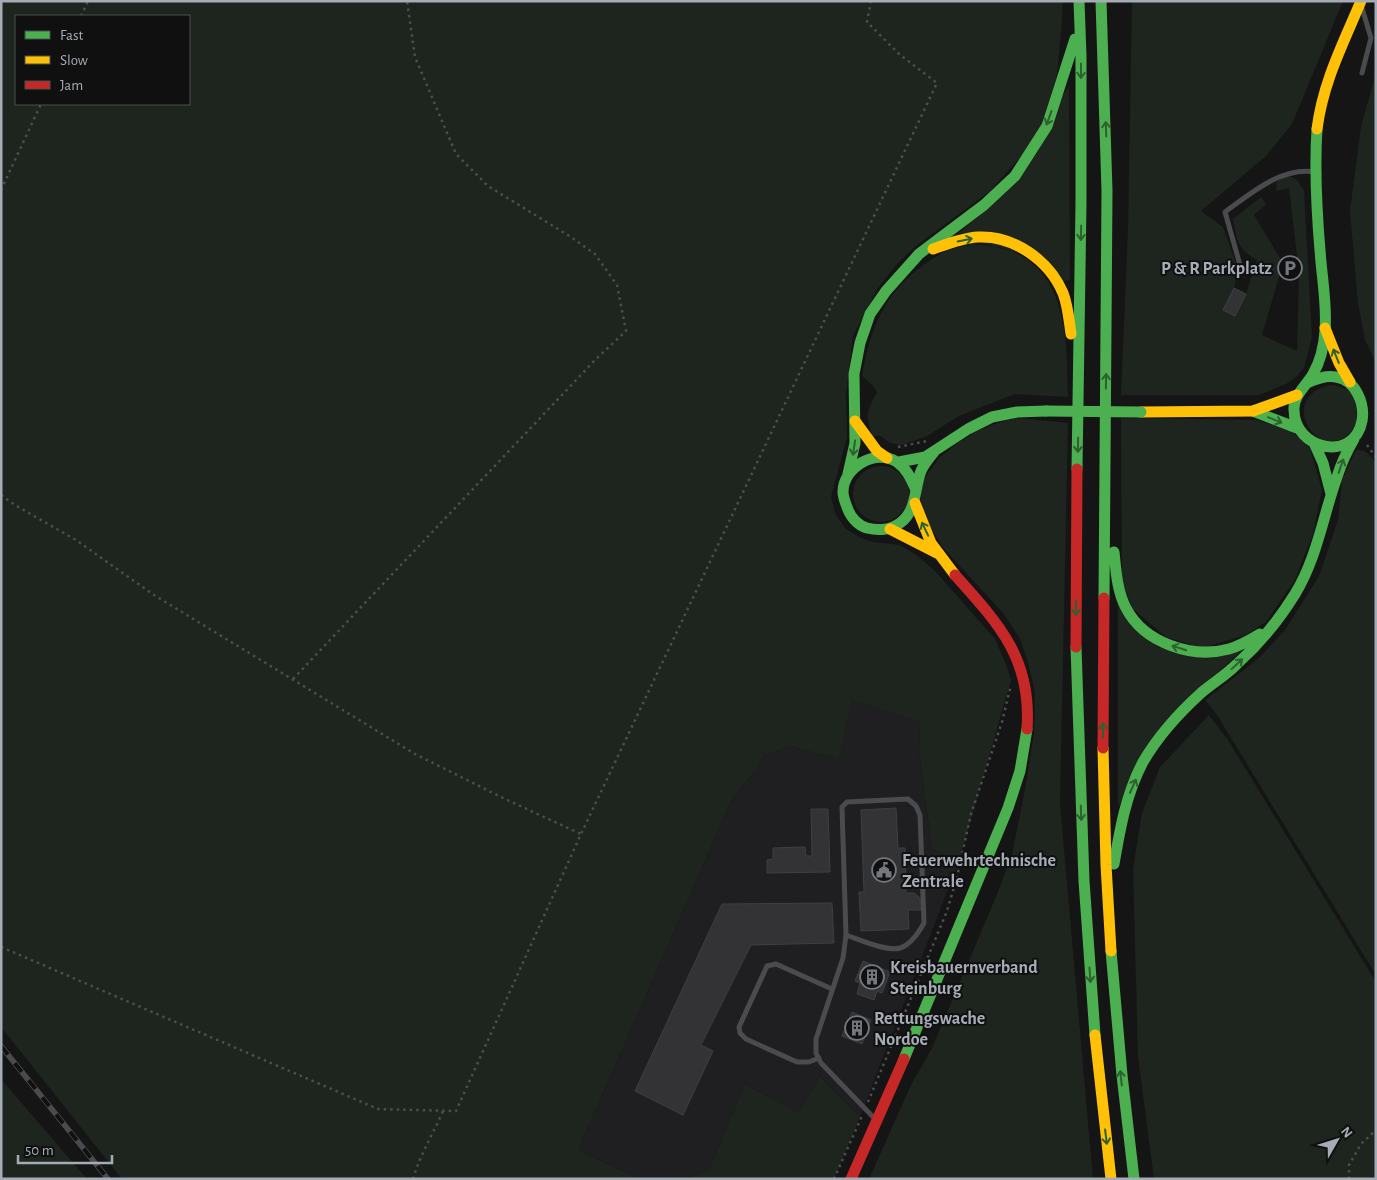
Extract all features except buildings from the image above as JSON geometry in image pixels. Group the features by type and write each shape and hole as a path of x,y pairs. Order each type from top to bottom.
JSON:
{"main road":[{"path":"1079,1 1081,218 1076,583 1079,755 1083,873 1098,1080 1111,1179"},
{"path":"1101,1 1108,178 1108,314 1104,465 1103,762 1108,902 1121,1078 1134,1179"},
{"path":"1354,439 1342,446 1328,448 1315,445 1302,435 1297,428 1294,406 1297,395 1317,368 1325,328 1316,172 1318,127 1322,98 1332,68 1361,2"},
{"path":"934,452 922,470 910,514 901,523 890,528 876,530 861,526 850,516 844,502 843,488 854,448 856,421 854,374 860,343 870,314 886,291 918,254 984,205 1014,176 1047,126 1080,22"},
{"path":"918,254 978,237 995,238 1019,247 1042,262 1055,277 1062,290 1066,304 1079,396"},
{"path":"1325,328 1339,363 1350,382"},
{"path":"1108,902 1129,794 1143,763 1161,736 1184,710 1256,646 1296,594 1313,560 1331,494 1345,454 1365,423 1366,412 1365,398 1359,389 1340,376 1328,375 1317,377 1306,383"},
{"path":"898,462 915,460 934,452 967,429 994,416 1016,410 1141,412 1253,410 1297,395"},
{"path":"1253,410 1297,428"},
{"path":"856,421 869,443 877,451 888,452 907,470 913,479 916,490"},
{"path":"1315,445 1323,463 1331,494"},
{"path":"848,474 856,465 865,460 888,452"},
{"path":"1104,465 1117,585 1126,609 1142,628 1162,641 1182,649 1200,653 1219,652 1243,643 1257,636 1272,624"},
{"path":"851,1179 944,967 1010,803 1017,785 1027,734 1027,694 1020,664 1010,642 995,619 937,553 914,503"},
{"path":"890,528 937,553"}],"lane":[{"path":"1361,2 1371,38 1362,73"},
{"path":"1242,272 1224,212 1264,185 1286,175 1306,171 1316,172"},
{"path":"846,935 886,948 900,948 917,936 924,923 920,815 916,806 908,799 848,802 842,808 846,935 843,958 816,1039 816,1053 821,1063 877,1120"},
{"path":"819,1058 809,1062 797,1062 746,1040 740,1033 739,1027 767,966 776,964 832,989"}],"path":[{"path":"81,15 88,1"},
{"path":"293,679 596,359 626,332 618,285 595,254 571,236 488,186 456,154 415,57 407,1"},
{"path":"1,947 378,1109 456,1111 580,834 937,83 898,54 866,22 871,1"},
{"path":"1,190 41,105"},
{"path":"888,452 926,441 934,436"},
{"path":"1,495 76,540 154,595 415,754 580,834"},
{"path":"834,1179 947,912 971,814 1002,722 1013,679"},
{"path":"413,1179 419,1160 425,1152 443,1111"},
{"path":"1348,1179 1348,1165 1361,1144 1376,1130"}],"shaded area":[{"path":"1,1 1063,1 1057,75 1042,124 1025,152 989,192 917,245 897,264 878,288 853,336 846,395 847,437 831,497 836,515 846,529 859,537 873,542 900,545 915,554 936,572 995,639 1006,664 1011,680 959,861 932,849 919,752 920,722 852,700 839,759 790,746 763,756 758,768 733,797 578,1150 640,1179 122,1179 1,1027"},
{"path":"1132,1 1343,1 1292,124 1266,156 1201,211 1223,227 1238,269 1234,288 1235,316 1246,294 1257,260 1245,252 1239,243 1233,219 1261,197 1266,204 1254,215 1283,263 1262,335 1297,351 1299,273 1289,188 1276,191 1277,181 1288,175 1297,180 1304,190 1312,337 1304,368 1296,377 1286,384 1259,395 1121,395 1128,229"},
{"path":"1376,73 1376,363 1365,340 1358,303 1350,211 1361,126"},
{"path":"1069,86 1070,280 1064,281 1047,261 955,236 987,209"},
{"path":"974,244 1001,248 1016,253 1033,264 1046,279 1055,296 1062,316 1067,357 1068,397 1015,394 959,416 927,436 902,445 890,443 879,435 873,437 868,414 877,392 862,376 873,330 879,317 895,292 918,269 948,250"},
{"path":"1331,385 1346,389 1353,397 1358,423 1347,436 1333,441 1321,439 1312,432 1306,422 1304,411 1307,400 1316,391"},
{"path":"1017,418 1068,423 1060,803 1093,1179 869,1179 911,1085 932,1048 1012,855 1034,733 1035,693 1028,662 1019,637 1003,613 944,549 928,524 921,504 921,483 939,458 959,442 977,431"},
{"path":"1121,418 1257,420 1290,430 1310,448 1322,490 1313,534 1295,580 1266,622 1246,635 1202,648 1166,637 1133,609 1122,582"},
{"path":"1356,450 1370,455 1376,463 1376,975 1217,715 1205,700 1259,658 1285,630 1319,576 1338,520 1342,480"},
{"path":"881,466 892,468 901,474 907,483 909,494 907,505 901,514 892,520 881,522 870,520 861,514 855,505 853,494 855,483 861,474 870,468"},
{"path":"1118,605 1159,648 1244,649 1202,686 1118,807"},
{"path":"852,699 920,722 919,752 932,849 959,861 860,1117 820,1076 799,1114 745,1084 709,1170 683,1179 640,1179 578,1150 733,797 758,768 763,756 790,746 839,759"},
{"path":"1209,715 1228,740 1376,982 1376,1179 1154,1179 1138,1057 1133,869 1142,813 1160,767"},
{"path":"820,1076 860,1117 834,1179 683,1179 709,1170 745,1084 799,1113"},
{"path":"1,1079 87,1179 1,1179"}],"railway":[{"path":"1,1046 108,1179"}],"traffic: fast":[{"path":"1077,469 1081,203 1079,1"},
{"path":"1101,1 1107,191 1104,598"},
{"path":"848,474 855,443 854,374 860,343 870,314 886,291 919,254 984,205 1015,176 1047,126 1075,39"},
{"path":"1307,383 1321,378 1336,377 1343,379 1354,388 1358,394 1363,414 1357,434 1348,443 1337,447 1313,442 1297,424 1294,410 1298,396 1318,364 1323,348 1325,331 1325,305 1316,196 1317,129"},
{"path":"899,462 925,457 968,429 992,417 1017,412 1046,411"},
{"path":"1046,411 1141,412"},
{"path":"1253,411 1297,428"},
{"path":"1114,864 1121,825 1132,787 1143,762 1155,743 1201,693 1228,672 1261,640 1289,604 1303,580 1344,458 1354,439"},
{"path":"1315,445 1323,463 1331,494"},
{"path":"916,490 908,474 897,462 889,458 880,457 862,462 855,468 848,475 844,483 843,492 850,514 860,525 876,529 893,527 900,523 909,512 912,506 921,471 934,452"},
{"path":"1114,552 1116,574 1126,608 1144,631 1157,639 1185,650 1215,652 1237,646 1260,634"},
{"path":"1076,647 1084,881 1095,1035"},
{"path":"904,1059 1008,808 1020,771 1027,729"},
{"path":"1111,951 1122,1075 1134,1179"}],"traffic: slow":[{"path":"1317,129 1329,79 1361,1"},
{"path":"933,249 960,240 978,237 991,237 1017,245 1039,260 1057,281 1067,308 1071,334"},
{"path":"1325,328 1339,363 1350,382"},
{"path":"1141,412 1253,411 1297,395"},
{"path":"855,421 877,451 887,458"},
{"path":"915,503 931,543 955,575"},
{"path":"890,529 937,553"},
{"path":"1103,748 1106,865 1111,951"},
{"path":"1095,1035 1111,1179"}],"traffic: jam":[{"path":"1076,647 1077,469"},
{"path":"955,575 986,610 1009,644 1018,662 1024,682 1027,704 1027,729"},
{"path":"1103,748 1104,598"},
{"path":"851,1179 904,1059"}],"place":[{"name":"P & R Parkplatz","path":"1290,268"},
{"name":"Feuerwehrtechnische Zentrale","path":"884,870"},
{"name":"Kreisbauernverband Steinburg","path":"872,977"},
{"name":"Rettungswache Nordoe","path":"857,1028"}]}
